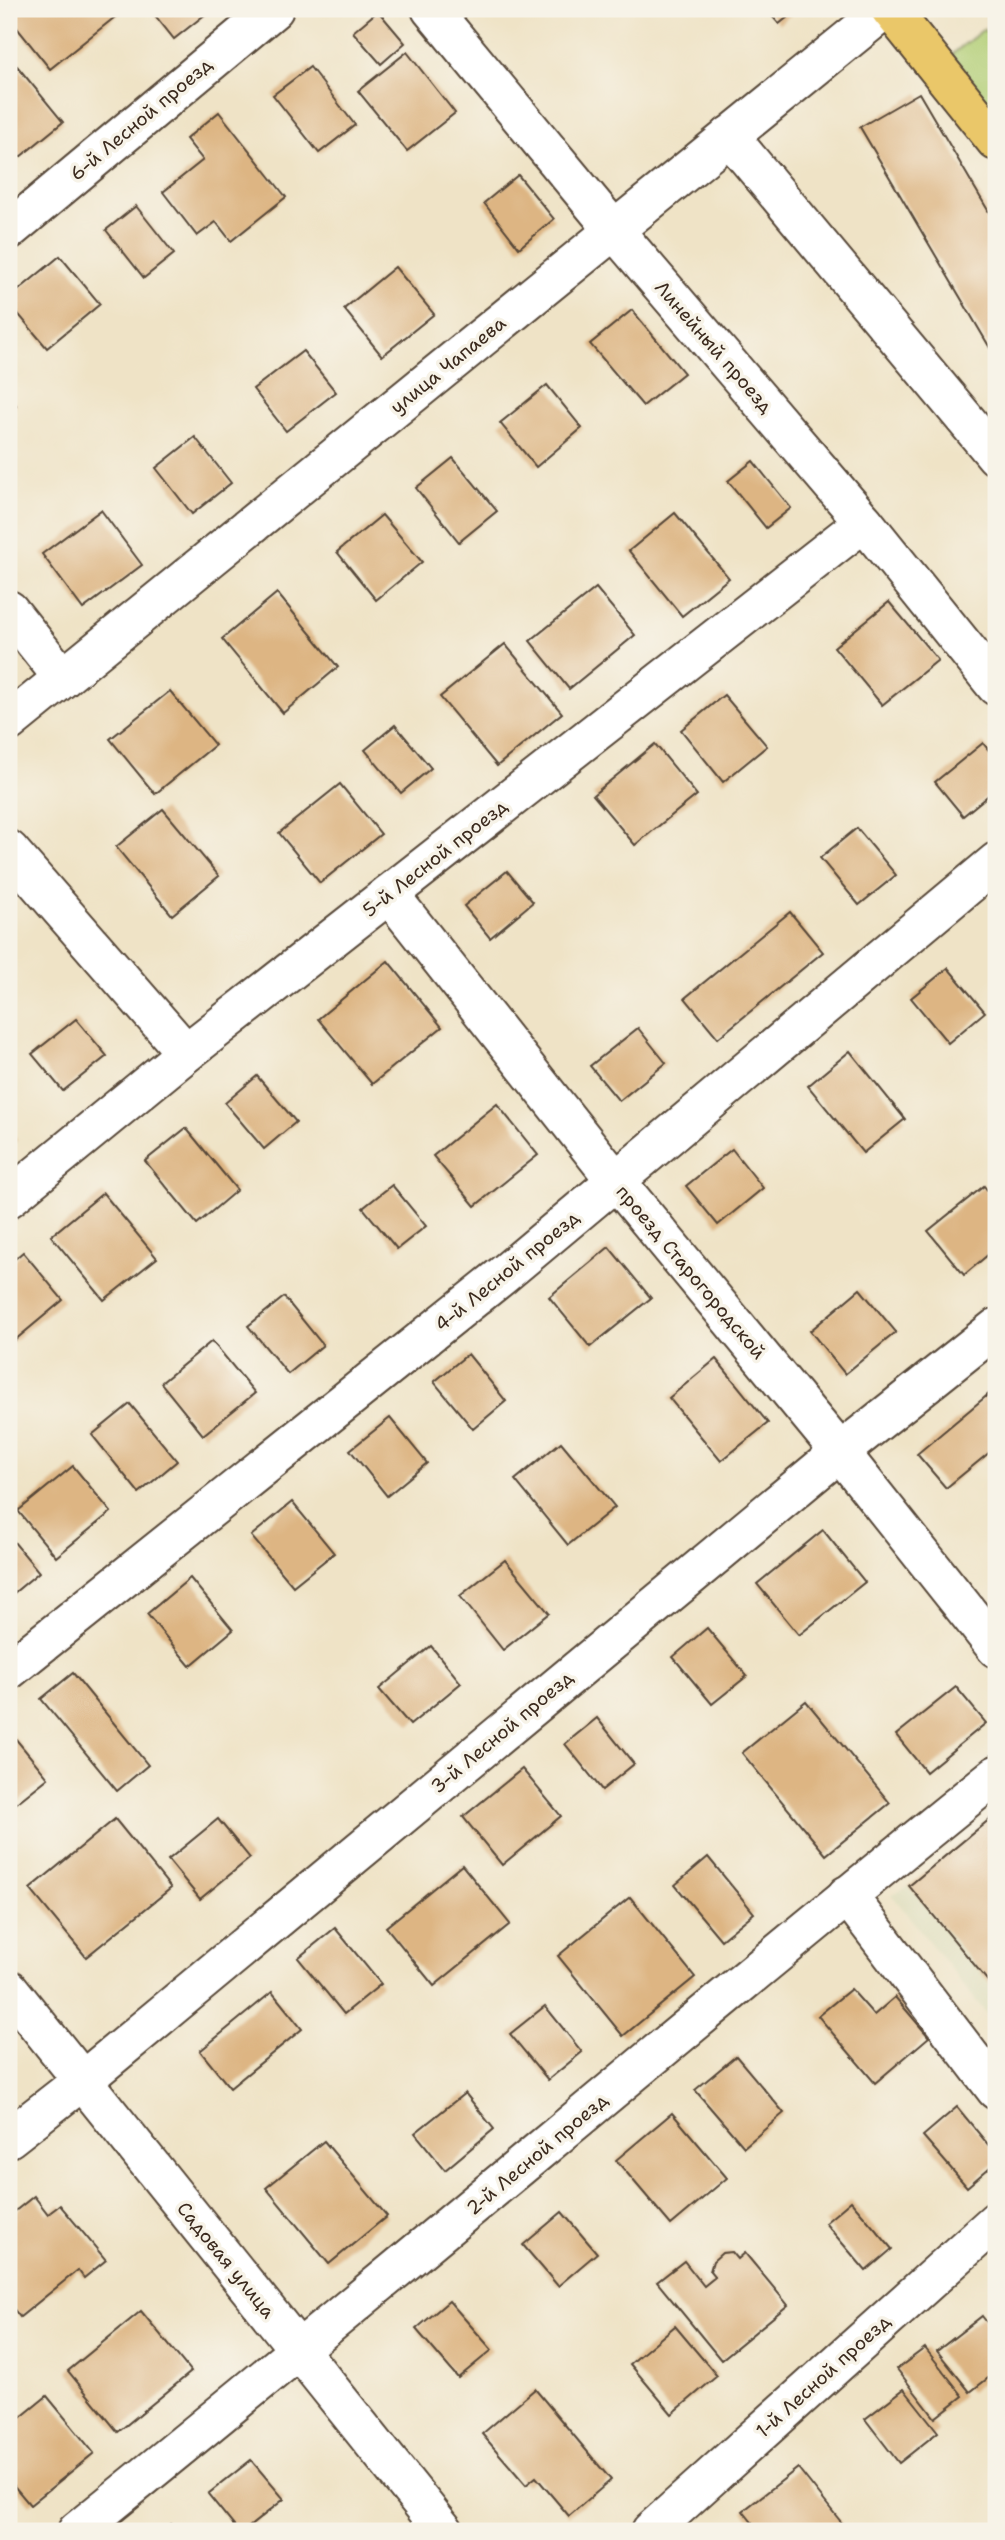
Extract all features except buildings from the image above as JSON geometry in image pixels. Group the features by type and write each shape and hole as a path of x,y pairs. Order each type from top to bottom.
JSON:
{"main road":[{"path":"888,9 996,141"}],"street":[{"name":"6-й Лесной проезд","path":"9,230 274,9"},
{"name":"Линейный проезд","path":"431,9 614,230 864,522 996,686"},
{"name":"улица Чапаева","path":"9,722 888,9"},
{"path":"729,136 996,456"},
{"name":"5-й Лесной проезд","path":"9,1198 186,1053 864,522"},
{"path":"9,611 63,678"},
{"path":"9,850 186,1053"},
{"name":"4-й Лесной проезд","path":"9,1670 503,1276 996,862"},
{"name":"проезд Старогородской","path":"389,894 616,1181 840,1452 996,1648"},
{"name":"3-й Лесной проезд","path":"9,2138 82,2081 840,1452 996,1328"},
{"name":"2-й Лесной проезд","path":"77,2531 300,2351 847,1895 996,1775"},
{"path":"847,1895 996,2090"},
{"name":"Садовая улица","path":"9,1989 444,2531"},
{"name":"1-й Лесной проезд","path":"651,2531 996,2221"}],"shaded area":[{"path":"996,1814 996,2026 892,1895 909,1886"}],"green space":[{"path":"984,29 996,45 996,114 950,56"}]}
